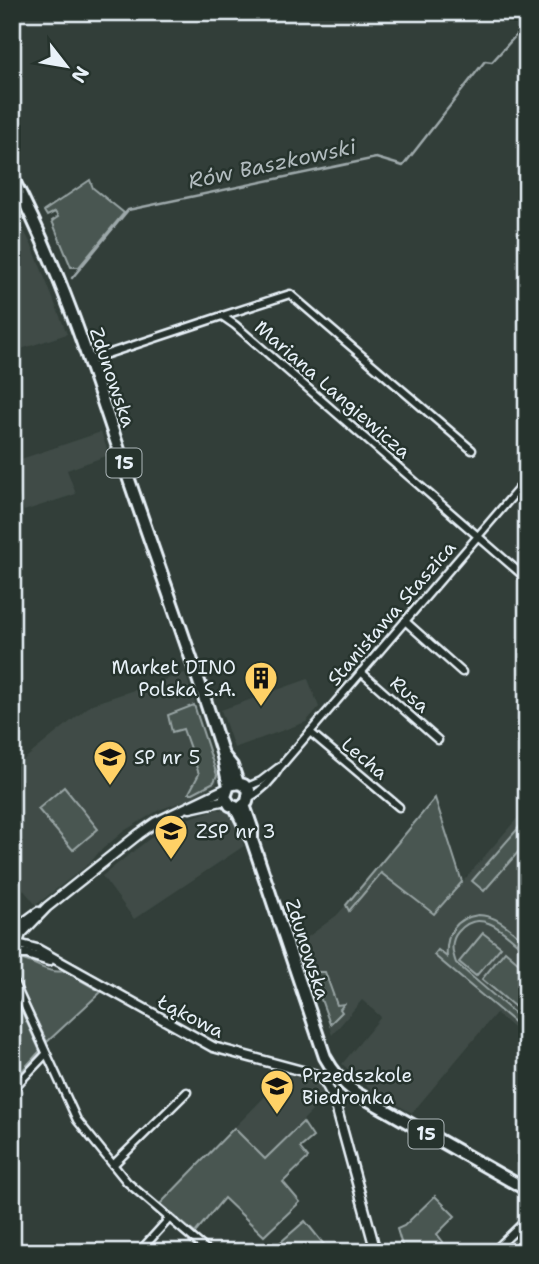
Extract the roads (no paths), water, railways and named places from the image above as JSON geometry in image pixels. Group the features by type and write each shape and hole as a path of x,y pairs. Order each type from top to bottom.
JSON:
{"main road":[{"name":"Zdunowska","path":"12,177 35,221 64,290 223,754 232,766 246,831 252,840 331,1069 341,1082 356,1093 527,1190"}],"street":[{"path":"89,360 290,294 472,450"},
{"name":"Mariana Langiewicza","path":"222,316 527,579"},
{"name":"Stanisława Staszica","path":"15,938 47,907 150,826 187,808 266,786 527,479"},
{"path":"405,621 463,672"},
{"name":"Rusa","path":"361,672 438,740"},
{"name":"Lecha","path":"310,732 399,807"},
{"name":"Stanisława Staszica","path":"237,794 280,767"},
{"path":"14,958 15,938"},
{"name":"Łąkowa","path":"15,938 213,1047 320,1077 334,1099 376,1252"},
{"name":"Łąkowa","path":"14,958 27,954 56,961"},
{"path":"12,978 77,1120 127,1182 168,1220 209,1252"},
{"path":"12,1090 46,1054"},
{"path":"113,1165 187,1091"},
{"path":"493,1252 527,1219"},
{"path":"139,1252 168,1220"}],"waterway":[{"name":"Rów Baszkowski","path":"72,278 128,210 376,158 403,166 485,61 492,62 527,23"}],"place":[{"name":"Market DINO Polska S.A.","path":"261,708"},
{"name":"SP nr 5","path":"110,787"},
{"name":"ZSP nr 3","path":"171,861"},
{"name":"Przedszkole Biedronka","path":"277,1116"}]}
